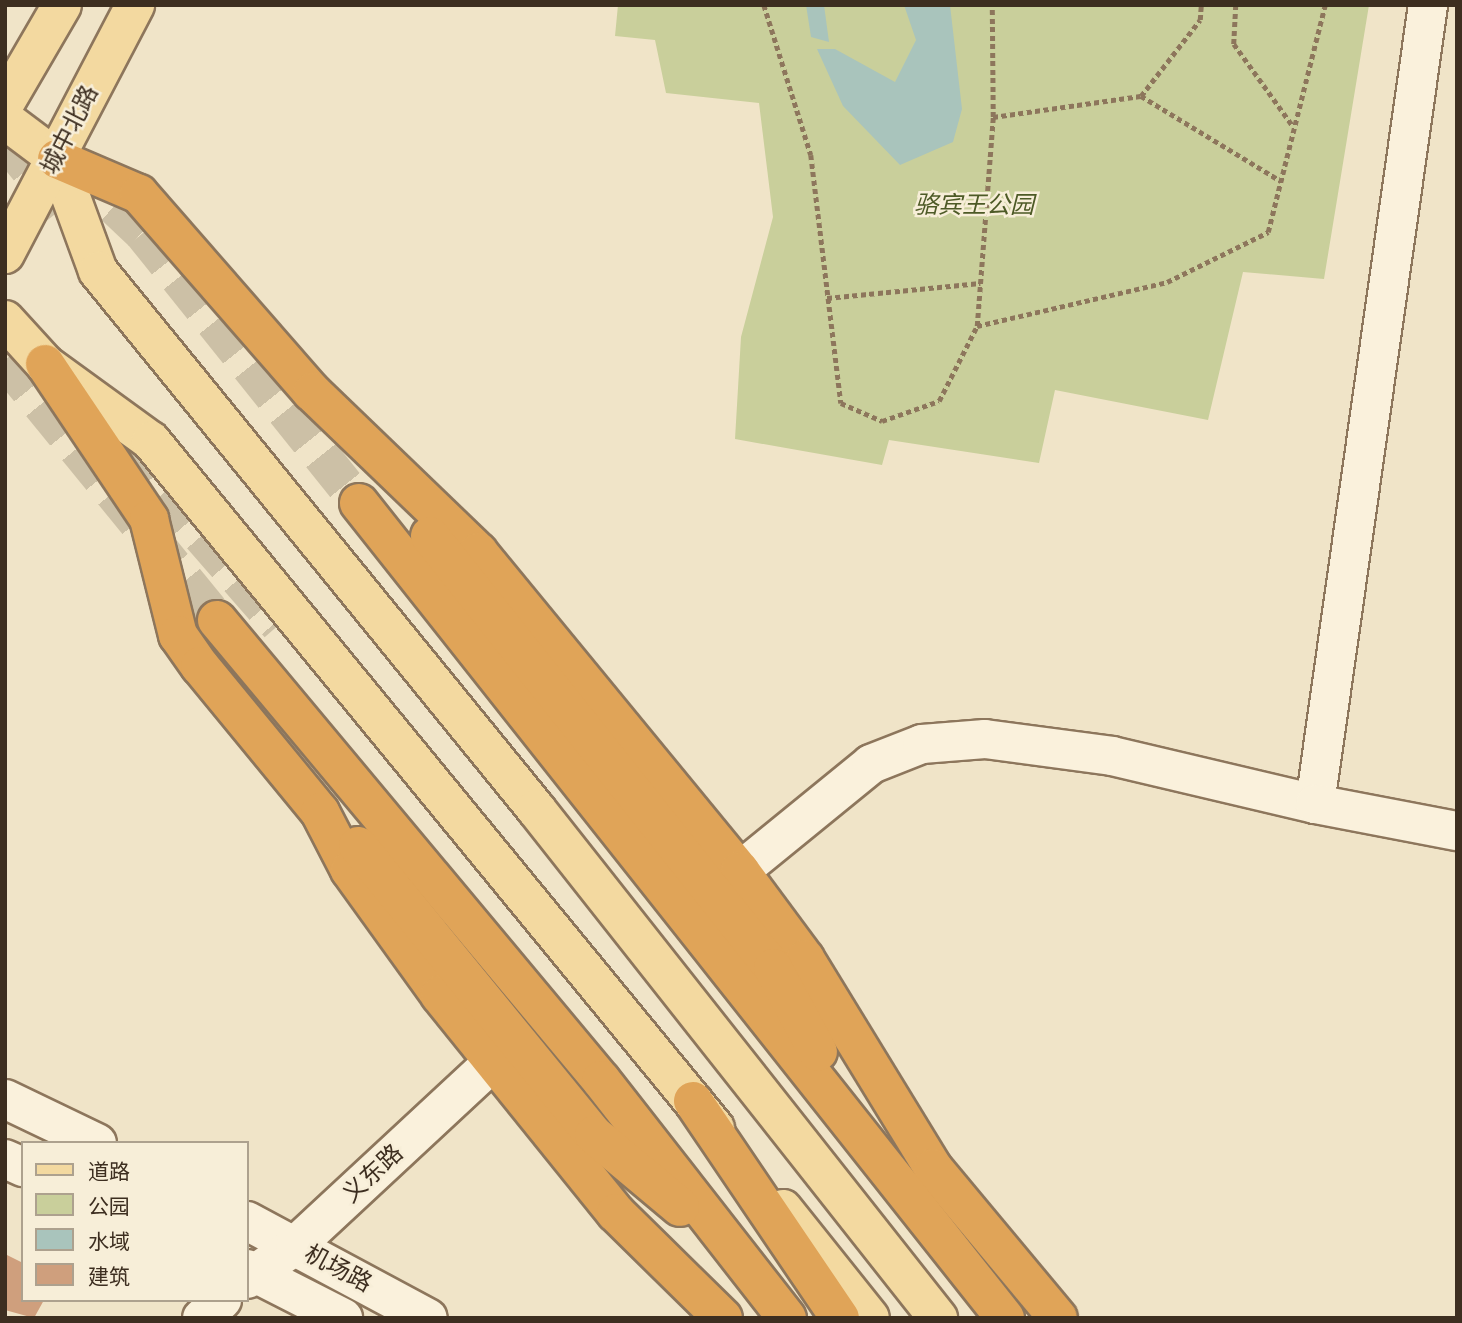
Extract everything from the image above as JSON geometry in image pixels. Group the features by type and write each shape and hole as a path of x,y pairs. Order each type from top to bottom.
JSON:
{"highway":[{"path":"57,159 139,194 312,392 773,968 805,1024 844,1111"},
{"path":"45,365 149,519 178,635 320,812 393,934 494,1061 617,1213 723,1318"},
{"path":"312,392 478,552 740,871 805,958 850,1040 933,1168 1058,1318"},
{"path":"359,503 844,1111 1005,1318"},
{"path":"217,620 601,1080 770,1296"},
{"path":"320,812 369,855 594,1135 770,1296"},
{"path":"693,1101 840,1318"}],"main road":[{"path":"5,103 62,5"},
{"name":"城中北路","path":"5,254 57,159 135,5"},
{"path":"5,120 57,159 98,271 536,809 938,1318"},
{"path":"5,320 45,365 151,440 870,1318"}],"street":[{"path":"1315,804 1428,5"},
{"path":"740,871 871,764 922,744 985,739 1112,755 1315,804 1457,831"},
{"name":"义东路","path":"249,1274 295,1246 494,1061"},
{"path":"5,1099 93,1141"},
{"path":"5,1159 21,1166"},
{"name":"机场路","path":"248,1222 428,1318"},
{"name":"机场路","path":"249,1274 343,1318"},
{"path":"202,1318 220,1302"}],"path":[{"path":"764,5 811,155 841,403 882,421 939,401 977,326 993,117 992,5"},
{"path":"1141,96 1200,20 1202,5"},
{"path":"1236,5 1234,44 1294,127"},
{"path":"977,326 1167,282 1268,232 1325,5"},
{"path":"993,117 1141,96 1280,181"},
{"path":"827,298 980,283"}],"green space":[{"name":"骆宾王公园","path":"618,5 1369,5 1324,279 1243,272 1208,420 1055,390 1039,463 889,440 882,465 735,439 741,337 773,217 759,103 666,93 655,40 615,36"}],"water":[{"path":"806,5 824,5 829,42 811,37"},
{"path":"904,5 950,5 962,109 953,142 900,165 843,106 817,49 835,49 895,82 916,40"}],"building":[{"path":"5,1254 21,1262 21,1302 43,1302 34,1318 5,1310"}],"tunnel":[{"path":"5,139 61,209"},
{"path":"73,167 143,233 359,503"},
{"path":"5,360 217,620"},
{"path":"89,407 279,625"}]}
